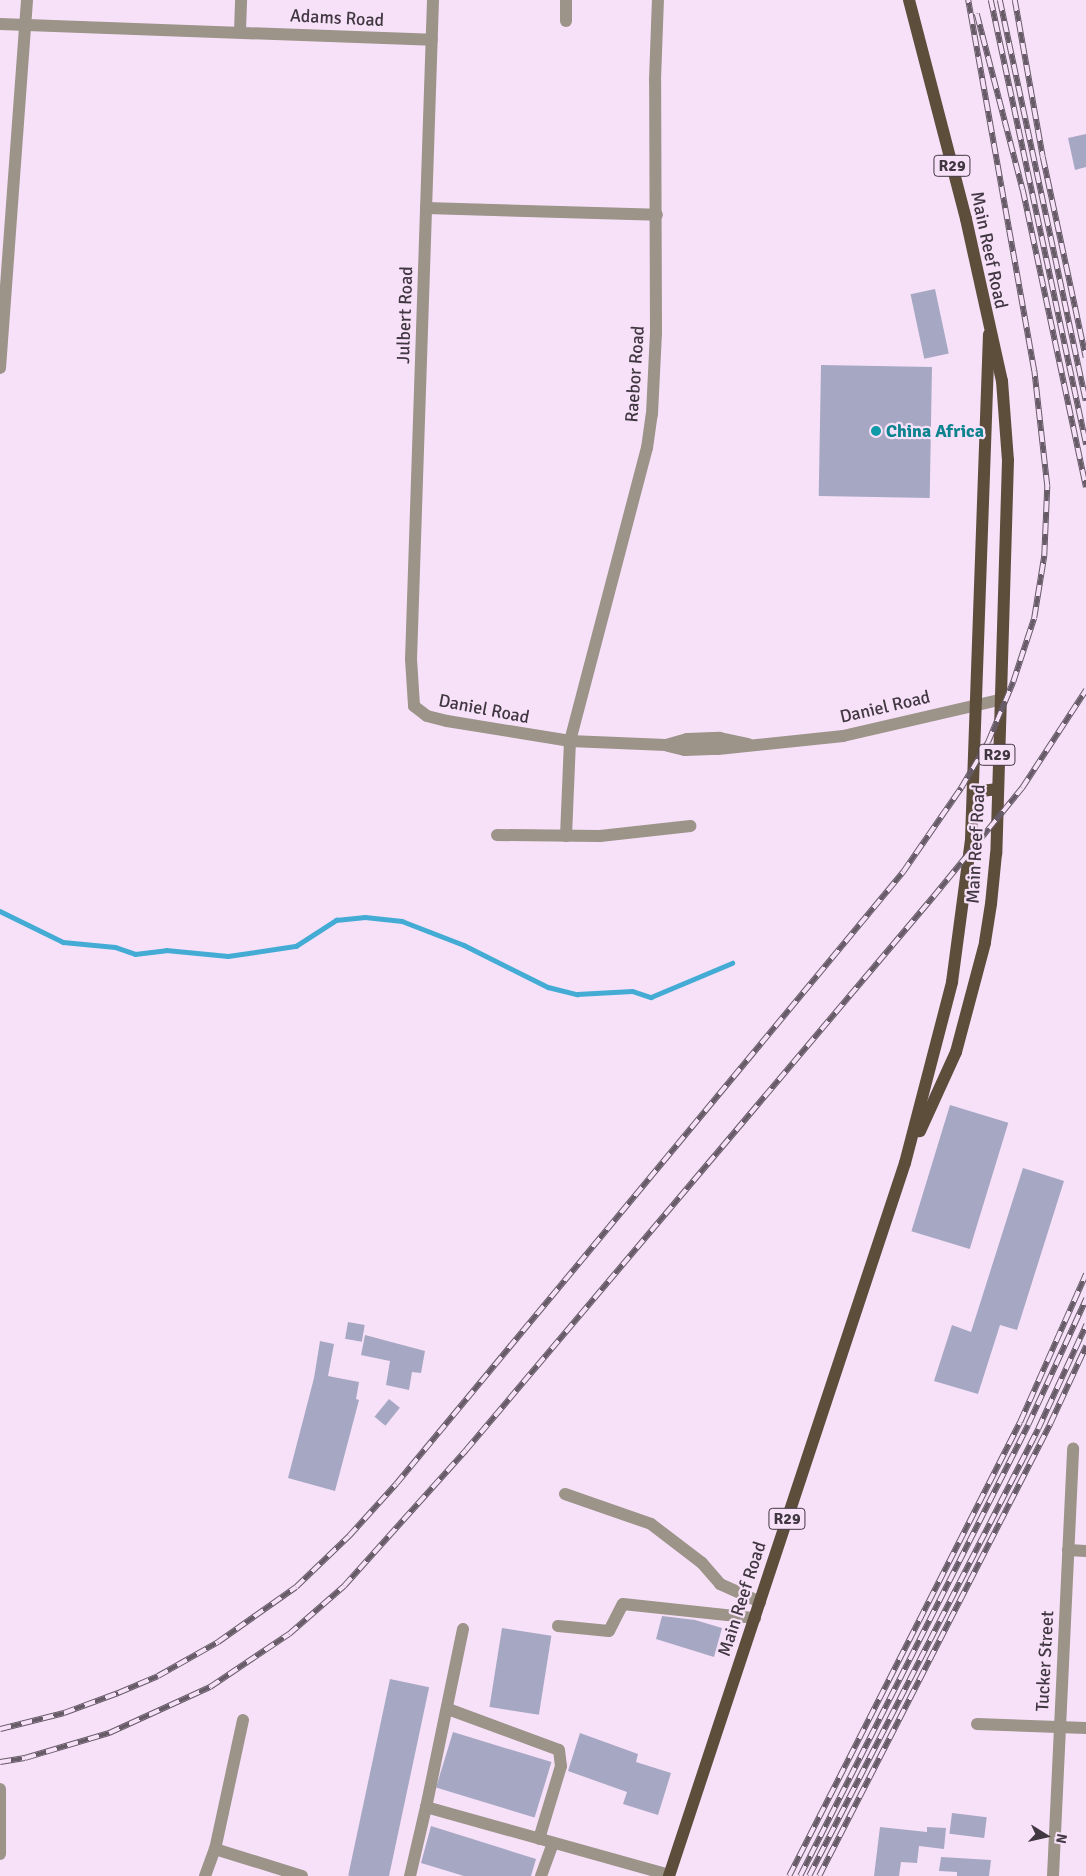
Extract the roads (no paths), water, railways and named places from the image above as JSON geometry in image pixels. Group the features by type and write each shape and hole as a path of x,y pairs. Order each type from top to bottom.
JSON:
{"main road":[{"name":"Main Reef Road","path":"905,1163 956,1052 985,943 996,854 996,789 1008,460 1002,380 989,334 966,219 909,0"},
{"name":"Main Reef Road","path":"669,1876 905,1163 958,948 971,839 989,334"},
{"path":"973,792 996,789"}],"street":[{"path":"0,368 27,0"},
{"path":"240,0 240,31"},
{"name":"Julbert Road","path":"413,591 433,0"},
{"path":"566,0 566,21"},
{"name":"Raebor Road","path":"566,836 570,741 650,431 656,382 657,215 655,80 658,0"},
{"name":"Adams Road","path":"0,24 240,31 432,40"},
{"path":"426,208 657,215"},
{"name":"Daniel Road","path":"413,591 412,692 414,706 419,711 466,725 570,741 666,745 685,750 842,736 999,700"},
{"path":"497,835 600,836 690,826"},
{"name":"Tucker Street","path":"1053,1876 1073,1448"},
{"path":"565,1494 651,1524 702,1563 720,1584 760,1602"},
{"path":"1068,1550 1086,1551"},
{"path":"558,1626 609,1631 623,1604 755,1618"},
{"path":"410,1876 448,1708 462,1629"},
{"path":"448,1708 559,1750 560,1766 539,1839"},
{"path":"205,1876 215,1849 243,1720"},
{"path":"977,1724 1086,1728"},
{"path":"0,1789 0,1854"},
{"path":"426,1807 669,1876"},
{"path":"542,1876 554,1843"},
{"path":"215,1849 302,1876"}],"waterway":[{"path":"0,911 63,942 115,947 135,954 166,950 228,956 296,946 336,920 365,917 402,921 464,945 548,987 577,994 632,991 651,997 732,963"}],"railway":[{"path":"0,1729 64,1713 158,1676 218,1642 296,1587 349,1536 396,1484 903,872 961,788 988,742 1013,682 1034,618 1044,556 1047,486 1034,371 968,0"},
{"path":"991,0 1086,445"},
{"path":"1000,0 1086,401"},
{"path":"1015,0 1043,157 1086,357"},
{"path":"977,14 1023,190 1086,487"},
{"path":"0,1762 25,1758 109,1733 210,1687 289,1634 344,1586 466,1450 933,897 1022,788 1086,690"},
{"path":"789,1876 1020,1422 1086,1274"},
{"path":"800,1876 1028,1425 1086,1299"},
{"path":"809,1876 1038,1429 1086,1325"},
{"path":"819,1876 1050,1424 1086,1346"}],"place":[{"name":"China Africa","path":"876,431"}]}
